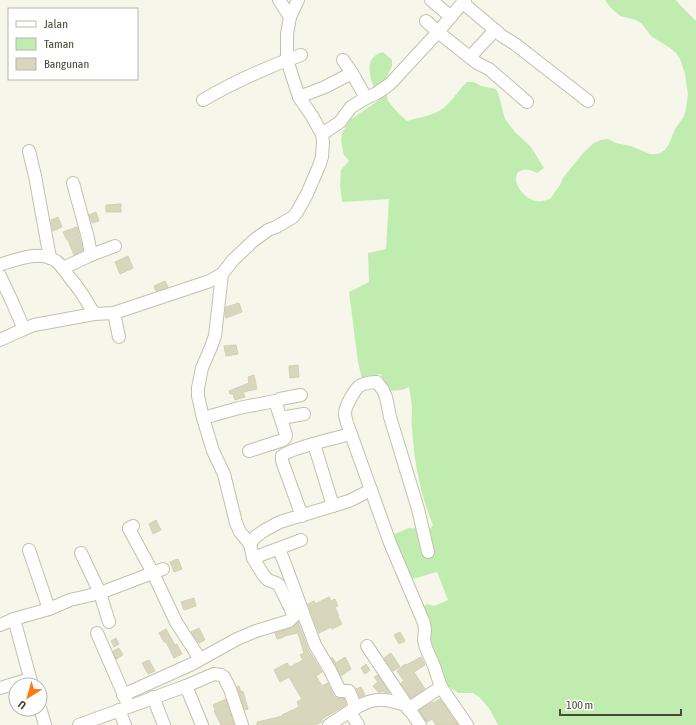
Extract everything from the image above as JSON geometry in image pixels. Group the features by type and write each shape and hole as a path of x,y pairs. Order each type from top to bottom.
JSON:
{"street":[{"path":"279,0 290,17"},
{"path":"0,340 34,325 94,314 114,312 216,278 222,274 253,241 268,230 276,228 288,221 297,212 307,194 319,166 323,151 322,134 299,97 287,60 287,34 290,17 298,0"},
{"path":"431,0 451,16"},
{"path":"322,134 340,122 351,107 390,84 438,32 464,1 502,36 515,44 588,101"},
{"path":"426,21 477,63 489,69 527,102"},
{"path":"470,57 495,30"},
{"path":"203,100 242,79 301,55"},
{"path":"343,60 366,98"},
{"path":"299,97 325,87 352,73"},
{"path":"29,151 50,258"},
{"path":"73,183 88,238 91,255"},
{"path":"63,268 115,246"},
{"path":"24,329 10,297 1,266 30,256 42,256 56,261 81,290 94,314"},
{"path":"123,694 190,665 237,638 289,621 294,616 279,585 266,579 253,558 250,544 240,532 236,523 224,474 213,451 198,396 202,368 212,347 215,336 222,274"},
{"path":"114,312 119,337"},
{"path":"428,552 418,509 390,417 386,397 377,382 370,382 360,385 346,405 345,413 351,434 390,543 424,623 424,640 426,648 441,687 467,725"},
{"path":"203,418 301,395"},
{"path":"249,451 285,439 286,435 276,402"},
{"path":"281,418 304,414"},
{"path":"302,516 281,458 284,454 351,434"},
{"path":"314,444 334,506"},
{"path":"250,544 255,537 280,522 349,501 372,490"},
{"path":"133,526 128,529 158,571 176,622 200,659"},
{"path":"253,558 301,540"},
{"path":"279,549 315,645 330,670 340,691 349,691 358,725"},
{"path":"29,550 49,609"},
{"path":"81,553 100,593 109,622"},
{"path":"0,625 14,619 49,609 70,600 100,593 158,571"},
{"path":"14,619 30,677"},
{"path":"97,633 123,694 125,725"},
{"path":"368,646 420,725"},
{"path":"84,724 214,674 224,677 230,689 242,725"},
{"path":"186,686 202,725"},
{"path":"407,707 441,687"},
{"path":"153,697 164,725"},
{"path":"329,725 368,702 376,700 394,702 407,707"}],"green space":[{"path":"605,0 676,0 696,21 696,725 498,725 489,708 479,697 473,693 458,693 447,685 443,672 435,659 421,608 427,604 434,606 448,600 437,572 409,580 390,536 409,528 430,529 433,525 421,489 416,465 412,426 412,406 409,387 402,390 389,391 381,374 362,378 358,362 349,292 369,282 368,253 386,249 389,199 342,202 340,185 341,170 349,161 344,155 341,141 342,133 350,120 379,100 371,80 370,66 371,60 376,55 383,52 392,60 392,66 384,83 388,101 407,121 429,115 444,108 467,82 474,82 481,86 496,89 505,119 515,132 531,147 544,168 537,173 522,170 517,173 516,179 520,190 530,199 540,201 550,199 563,178 583,153 594,143 601,140 608,139 650,154 658,154 665,150 669,144 675,129 684,116 686,109 688,94 685,74 680,59 670,48 651,36 642,24 636,20 620,16"}],"building":[{"path":"121,204 121,212 106,212 106,205"},
{"path":"96,212 99,221 92,223 89,215"},
{"path":"58,217 62,227 53,231 51,220"},
{"path":"77,227 83,251 74,255 63,232"},
{"path":"128,256 133,268 120,274 115,262"},
{"path":"165,281 168,287 156,291 154,286"},
{"path":"239,303 242,312 226,318 226,307"},
{"path":"236,345 238,354 226,356 224,346"},
{"path":"298,365 299,377 290,378 289,366"},
{"path":"254,375 257,389 243,392 245,397 235,400 233,394 230,394 229,391 249,383 248,377"},
{"path":"156,520 161,530 153,534 149,524"},
{"path":"178,559 182,569 174,572 170,562"},
{"path":"329,597 331,601 335,599 338,606 335,607 342,624 332,629 331,627 319,633 308,604 314,601 315,604"},
{"path":"194,598 196,606 184,610 181,602"},
{"path":"298,622 308,649 322,672 316,676 322,686 328,683 333,695 336,698 344,698 346,705 322,719 322,722 315,725 257,725 257,722 283,716 282,715 299,707 297,702 302,699 289,677 280,682 274,670 287,663 290,667 303,660 300,655 304,653 298,633 277,639 275,633 292,628"},
{"path":"199,628 205,640 199,643 191,632"},
{"path":"166,629 182,654 174,658 166,642 164,642 159,633"},
{"path":"400,632 405,641 399,644 394,635"},
{"path":"116,638 119,644 114,647 111,641"},
{"path":"119,648 123,655 116,659 113,651"},
{"path":"391,653 400,667 393,671 384,658"},
{"path":"332,657 336,663 345,657 351,669 341,676 331,658"},
{"path":"421,657 425,665 414,672 425,689 411,698 401,683 404,681 397,671 405,664 406,665"},
{"path":"149,660 155,671 148,674 142,663"},
{"path":"366,664 370,670 365,674 361,668"},
{"path":"378,675 390,693 383,691 378,692 373,686 378,682 374,677"},
{"path":"239,686 241,692 243,691 248,709 245,710 237,687"},
{"path":"361,687 365,695 360,697 356,689"},
{"path":"226,699 234,725 221,725 214,711 213,705"},
{"path":"440,699 458,725 436,725 432,719 427,722 419,710"}]}
